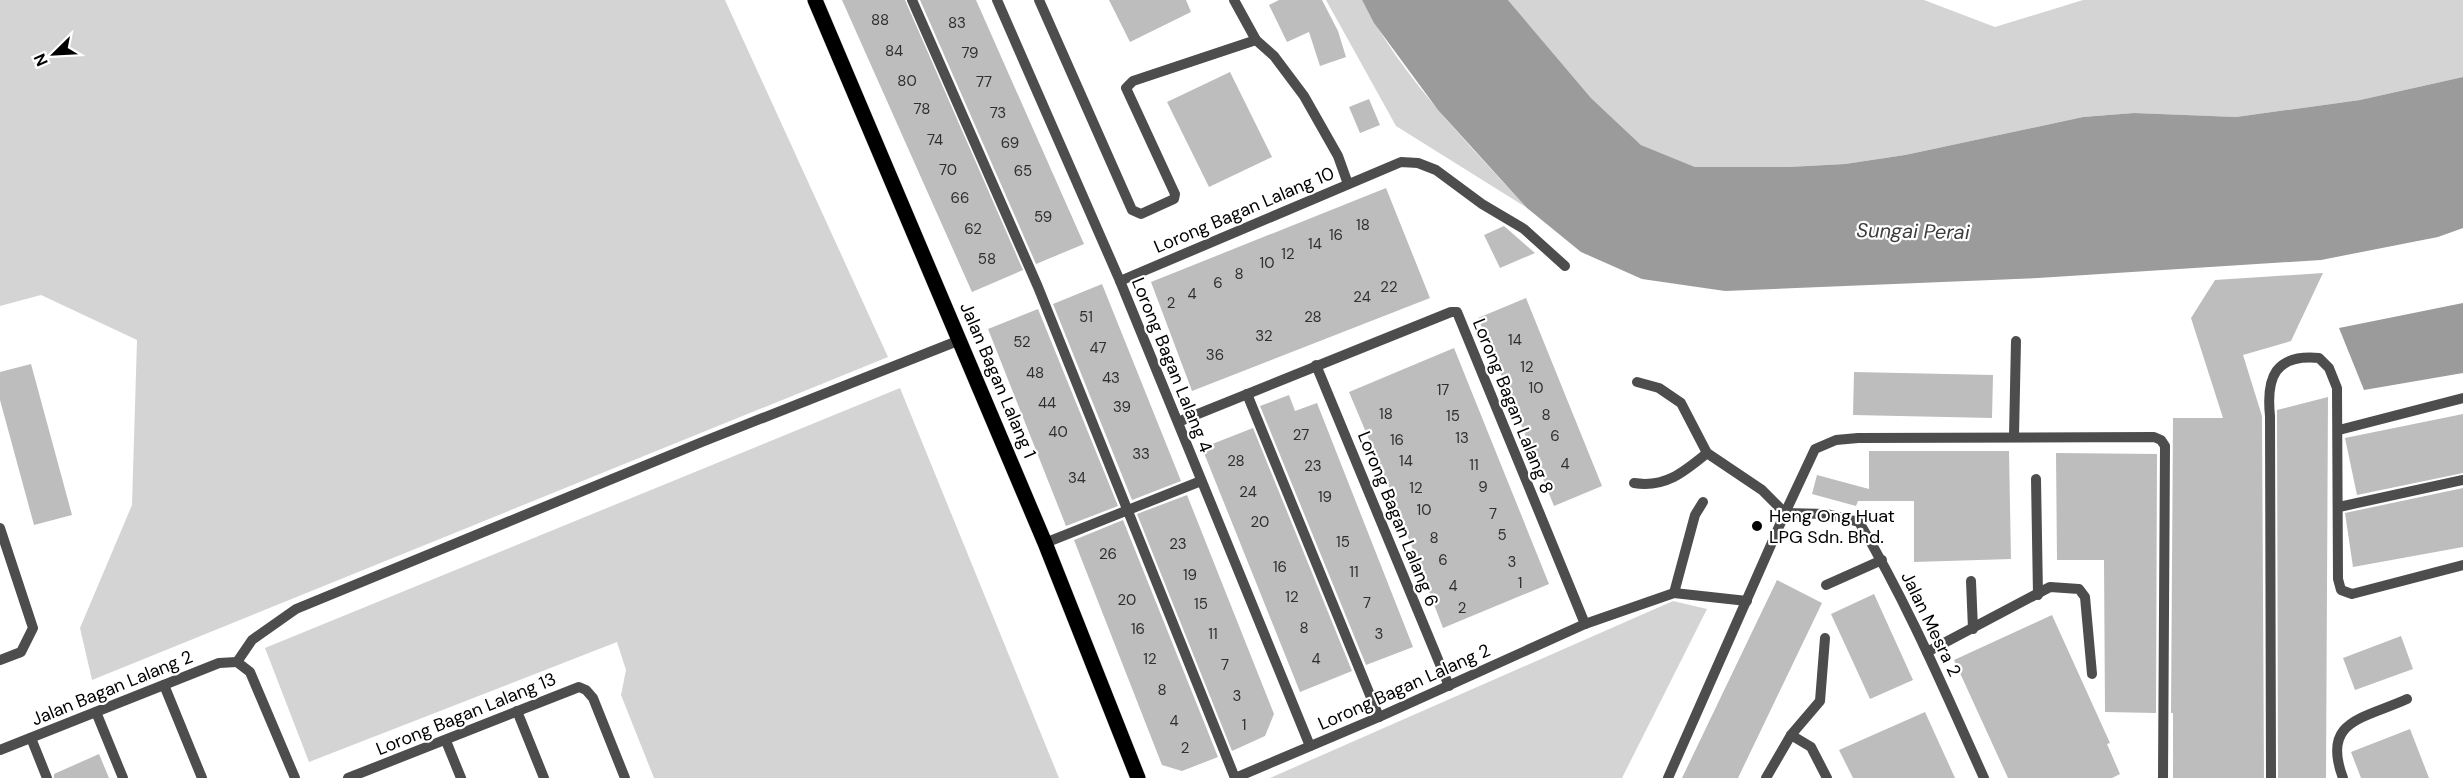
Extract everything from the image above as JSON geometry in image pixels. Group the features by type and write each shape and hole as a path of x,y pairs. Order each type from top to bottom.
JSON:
{"main road":[{"name":"Jalan Bagan Lalang 1","path":"815,0 1045,543 1138,778"}],"street":[{"path":"912,0 1038,287 1235,778"},
{"name":"Lorong Bagan Lalang 4","path":"997,0 1120,281 1310,746"},
{"path":"1039,0 1132,210 1141,214 1174,199 1175,194 1126,88 1133,81 1256,40"},
{"path":"1234,0 1256,40 1274,56 1304,96 1338,156 1348,184"},
{"name":"Lorong Bagan Lalang 10","path":"1120,281 1401,162 1419,163 1436,170 1482,204 1524,229 1565,266"},
{"name":"Lorong Bagan Lalang 8","path":"1178,422 1316,365 1451,312 1457,312 1585,624"},
{"path":"294,778 250,672 237,662 252,640 296,609 702,442 960,340"},
{"path":"2014,436 2016,341"},
{"path":"2271,778 2270,416 2267,389 2283,364 2298,357 2319,358 2329,368 2337,388 2338,579 2341,590 2352,594 2463,565"},
{"name":"Lorong Bagan Lalang 6","path":"1316,365 1449,686"},
{"path":"1637,382 1659,388 1681,403 1707,453 1762,490 1785,513"},
{"path":"1247,394 1379,717"},
{"path":"2339,430 2463,398"},
{"path":"1668,778 1815,449 1836,440 2014,436 2154,437 2161,440 2165,446 2163,778"},
{"path":"1634,483 1648,485 1664,482 1681,474 1707,453"},
{"path":"2036,479 2038,595"},
{"path":"2339,507 2463,480"},
{"path":"1045,543 1201,481"},
{"path":"1703,502 1695,515 1674,592 1747,601"},
{"name":"Jalan Mesra 2","path":"1785,513 1827,514 1859,522 1882,560 1927,652 1984,778"},
{"path":"0,528 33,628 21,651 0,660"},
{"path":"1826,585 1882,560"},
{"path":"1971,581 1972,628"},
{"path":"1927,652 2050,587 2079,589 2085,597 2092,674"},
{"name":"Lorong Bagan Lalang 2","path":"1235,778 1379,717 1585,624 1674,592"},
{"path":"1766,778 1791,735 1820,701 1825,638"},
{"name":"Jalan Bagan Lalang 2","path":"0,750 219,663 237,662"},
{"path":"164,685 202,778"},
{"name":"Lorong Bagan Lalang 13","path":"348,778 375,773 517,711 579,687 586,690 593,698 625,778"},
{"path":"2343,778 2336,758 2337,740 2343,728 2407,699"},
{"path":"517,711 544,778"},
{"path":"96,712 123,778"},
{"path":"1791,735 1811,747 1827,778"},
{"path":"31,738 47,778"},
{"path":"446,741 460,778"}],"shaded area":[{"path":"0,0 725,0 888,357 92,680 80,628 132,505 137,340 41,295 0,306"},
{"path":"1326,0 1362,0 1378,29 1416,83 1527,208 1396,126"},
{"path":"1508,0 1924,0 1995,27 2083,0 2463,0 2463,77 2360,100 2236,117 2134,113 2083,117 1905,155 1845,164 1788,167 1695,167 1641,145 1591,98"},
{"path":"900,388 1059,778 654,778 621,695 626,670 617,642 309,762 265,648"},
{"path":"1673,601 1707,609 1622,778 1270,778"}],"water":[{"name":"Sungai Perai","path":"1362,0 1508,0 1591,98 1641,145 1695,167 1788,167 1845,164 1905,155 2083,117 2134,113 2236,117 2360,100 2463,77 2463,228 2438,237 2321,260 2038,278 1725,291 1642,279 1581,252 1527,208 1438,110 1374,23"},
{"path":"2463,303 2463,373 2364,390 2339,328"}],"building":[{"path":"842,0 905,0 1023,270 972,292"},
{"path":"920,0 976,0 1084,244 1036,264"},
{"path":"1109,0 1186,0 1191,12 1130,42"},
{"path":"1279,0 1322,0 1338,31 1346,57 1320,66 1309,32 1287,42 1269,5"},
{"path":"1230,72 1272,157 1209,187 1167,102"},
{"path":"1369,99 1380,125 1360,133 1349,107"},
{"path":"1386,188 1430,298 1192,391 1151,282"},
{"path":"1504,226 1535,253 1500,268 1484,235"},
{"path":"2323,273 2291,341 2243,355 2262,416 2264,778 2173,778 2173,713 2171,713 2173,418 2223,418 2191,318 2215,280"},
{"path":"1102,284 1181,481 1132,500 1053,304"},
{"path":"1526,298 1602,486 1554,506 1478,318"},
{"path":"1038,309 1118,506 1066,526 988,329"},
{"path":"1454,348 1549,584 1443,628 1389,487 1349,392"},
{"path":"31,364 72,515 34,525 0,400 0,372"},
{"path":"1854,372 1993,375 1992,418 1853,415"},
{"path":"1289,395 1295,411 1317,403 1413,647 1366,665 1260,406"},
{"path":"2328,397 2326,778 2278,778 2277,410"},
{"path":"2463,414 2463,473 2357,495 2345,438"},
{"path":"1253,428 1352,671 1300,692 1202,448"},
{"path":"1869,451 2009,451 2011,559 1914,562 1914,501 1858,501 1856,506 1812,494 1817,475 1869,489"},
{"path":"2056,453 2157,454 2156,713 2105,712 2104,560 2057,560"},
{"path":"2463,488 2463,547 2353,567 2345,513"},
{"path":"1187,495 1274,714 1265,736 1232,751 1137,514"},
{"path":"1123,520 1218,757 1182,771 1162,765 1074,540"},
{"path":"1777,580 1822,603 1738,778 1682,778"},
{"path":"1874,594 1913,680 1870,699 1831,614"},
{"path":"2052,615 2110,743 2107,744 2120,774 2112,778 2008,778 1954,660"},
{"path":"2401,636 2413,669 2355,690 2343,658"},
{"path":"1925,712 1955,778 1853,778 1839,750"},
{"path":"2410,729 2429,778 2361,778 2351,752"},
{"path":"99,754 109,778 54,778 54,774"}],"place":[{"name":"Heng Ong Huat LPG Sdn. Bhd.","path":"1757,526"}]}
